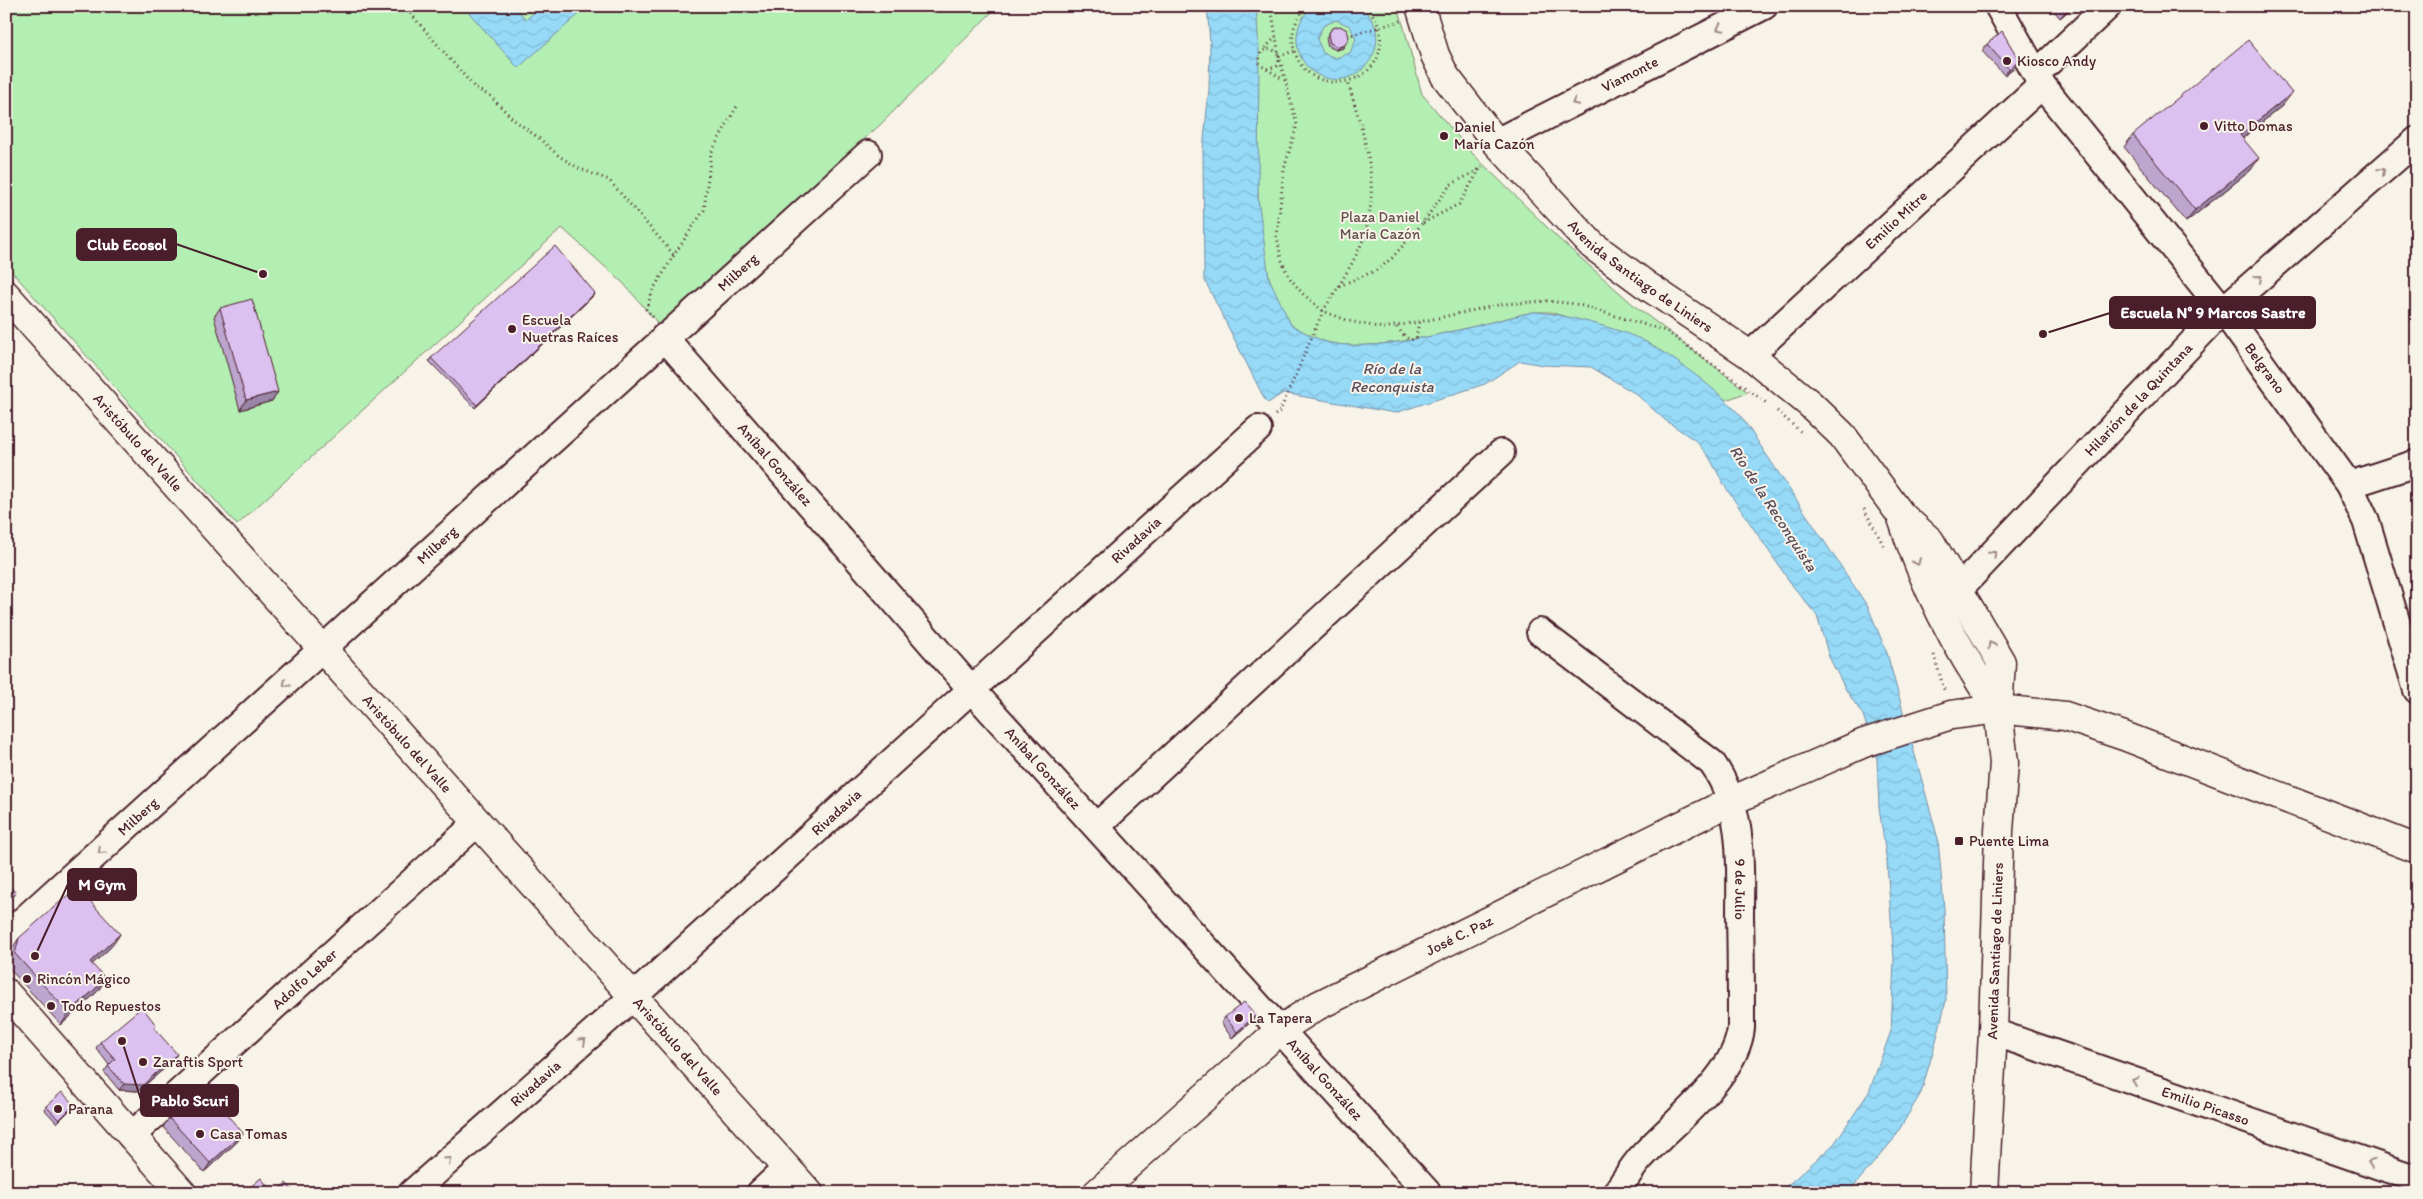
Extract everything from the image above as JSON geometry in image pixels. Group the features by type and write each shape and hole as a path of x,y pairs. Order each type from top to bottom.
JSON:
{"main road":[{"name":"Avenida Santiago de Liniers","path":"1413,13 1432,46 1445,76 1496,142 1592,245 1646,285 1750,355 1810,404 1842,435 1901,515 1930,541 2001,662 1998,709 2004,763 1999,837 1993,1032 1984,1193"},
{"name":"Aristóbulo del Valle","path":"8,302 809,1193"},
{"name":"Avenida Santiago de Liniers","path":"1901,515 1915,558 1934,598 1974,673 1998,709"},
{"path":"1941,718 1998,709 2065,716 2124,736 2417,849"},
{"name":"José C. Paz","path":"1097,1193 1281,1029 1317,1006 1731,801 1864,743 1941,718"},
{"path":"6,993 182,1193"}],"street":[{"name":"Viamonte","path":"1496,142 1764,6"},
{"name":"Belgrano","path":"1998,6 2039,80 2222,310 2349,485 2366,522 2417,690"},
{"name":"Emilio Mitre","path":"1750,355 2039,80 2108,6"},
{"name":"Hilarión de la Quintana","path":"1959,589 2222,310 2417,140"},
{"name":"Milberg","path":"6,936 868,154"},
{"name":"Aníbal González","path":"664,338 972,690 1428,1193"},
{"name":"Rivadavia","path":"412,1193 633,997 1258,429"},
{"path":"1097,826 1501,453"},
{"path":"2349,485 2417,463"},
{"name":"9 de Julio","path":"1540,632 1712,763 1722,777 1731,801 1740,838 1741,1028 1738,1044 1725,1067 1706,1091 1638,1161 1616,1193"},
{"name":"Adolfo Leber","path":"131,1136 477,823"},
{"name":"Emilio Picasso","path":"1993,1032 2417,1179"},
{"path":"760,1193 787,1168"}],"path":[{"path":"404,6 475,88 490,96 502,109 559,156 578,168 609,180 674,255"},
{"path":"1271,6 1284,80 1297,125 1284,169 1277,236 1281,259 1289,276 1304,294 1323,311 1366,326 1397,327 1503,304 1547,301 1576,304 1666,331 1770,406 1806,437"},
{"path":"1308,6 1298,18 1294,28 1294,51 1298,62 1315,77 1331,82 1348,82 1359,77 1375,61 1381,39 1374,17 1365,6"},
{"path":"1346,36 1378,28 1413,13"},
{"path":"1277,36 1261,52 1259,62 1284,80"},
{"path":"1261,52 1271,49 1279,56"},
{"path":"1279,56 1294,51"},
{"path":"1267,69 1277,66 1279,56"},
{"path":"1280,411 1320,322 1323,311 1339,286 1364,237 1372,193 1369,154 1348,82"},
{"path":"664,338 656,320 646,309 653,290 704,210 711,154 737,106"},
{"path":"1421,225 1459,204 1496,142"},
{"path":"1339,286 1377,270 1392,258 1421,225 1450,185 1480,169"},
{"path":"1397,327 1405,337 1411,340 1416,338 1419,322"},
{"path":"1862,505 1888,554"},
{"path":"1932,649 1941,718"}],"green space":[{"path":"6,6 998,6 881,124 659,327 623,283 562,228 237,525 6,265"},
{"name":"Plaza Daniel María Cazón","path":"1256,6 1398,6 1422,94 1472,153 1559,239 1636,307 1748,392 1726,400 1646,342 1550,312 1533,312 1431,336 1377,344 1352,345 1325,342 1291,325 1269,277 1259,210"}],"water":[{"path":"463,6 514,6 526,20 541,6 571,6 578,15 518,68"},
{"name":"Río de la Reconquista","path":"1207,6 1256,6 1259,49 1258,199 1269,278 1291,325 1325,342 1352,345 1377,344 1431,336 1533,312 1591,322 1636,337 1696,375 1740,415 1868,607 1887,653 1938,839 1944,908 1946,1001 1921,1093 1893,1140 1848,1193 1779,1193 1834,1144 1869,1092 1891,1031 1894,960 1887,863 1879,807 1877,759 1863,715 1846,690 1829,657 1817,616 1792,585 1726,488 1709,457 1696,441 1665,420 1636,394 1591,367 1543,365 1520,361 1485,384 1395,413 1283,393 1268,403 1265,400 1204,279 1203,150 1209,89 1210,43"},
{"path":"1313,6 1360,6 1372,20 1377,34 1375,49 1369,62 1358,73 1345,79 1329,79 1313,72 1307,66 1299,51 1297,37 1300,22","holes":["1336,20 1350,26 1356,39 1350,53 1336,58 1323,53 1317,39 1323,26"]}],"building":[{"path":"2059,6 2072,6 2065,12"},
{"path":"1340,26 1347,30 1349,37 1345,45 1338,47 1330,43 1328,35 1332,28"},
{"path":"2002,31 2019,60 2009,69 1987,44"},
{"name":"Vitto Domas","path":"2248,40 2292,93 2240,135 2259,158 2195,210 2133,135"},
{"name":"Escuela Nuetras Raíces","path":"555,246 595,293 477,405 431,358"},
{"path":"252,299 278,392 246,400 220,308"},
{"path":"6,517 14,526 6,533"},
{"path":"6,882 16,893 6,902"},
{"path":"77,887 120,934 90,962 106,979 69,1013 15,954 19,938"},
{"name":"La Tapera","path":"1244,1002 1256,1015 1237,1032 1225,1017"},
{"path":"142,1007 156,1025 154,1028 177,1054 143,1085 124,1084 108,1066 115,1059 100,1042"},
{"name":"Casa Tomas","path":"203,1088 243,1133 210,1163 169,1118"},
{"name":"Parana","path":"62,1092 74,1105 59,1120 46,1106"},
{"path":"261,1178 273,1193 243,1193"},
{"path":"286,1183 295,1193 275,1193"}],"place":[{"name":"Kiosco Andy","path":"2007,61"},
{"name":"Vitto Domas","path":"2204,126"},
{"name":"Daniel María Cazón","path":"1444,136"},
{"name":"Club Ecosol","path":"263,274"},
{"name":"Escuela Nuetras Raíces","path":"512,329"},
{"name":"Escuela N° 9 Marcos Sastre","path":"2043,334"},
{"name":"Puente Lima","path":"1959,841"},
{"name":"M Gym","path":"35,956"},
{"name":"Rincón Mágico","path":"27,979"},
{"name":"Todo Repuestos","path":"51,1006"},
{"name":"La Tapera","path":"1239,1018"},
{"name":"Pablo Scuri","path":"122,1041"},
{"name":"Zaraftis Sport","path":"143,1062"},
{"name":"Parana","path":"58,1109"},
{"name":"Casa Tomas","path":"200,1134"}]}
